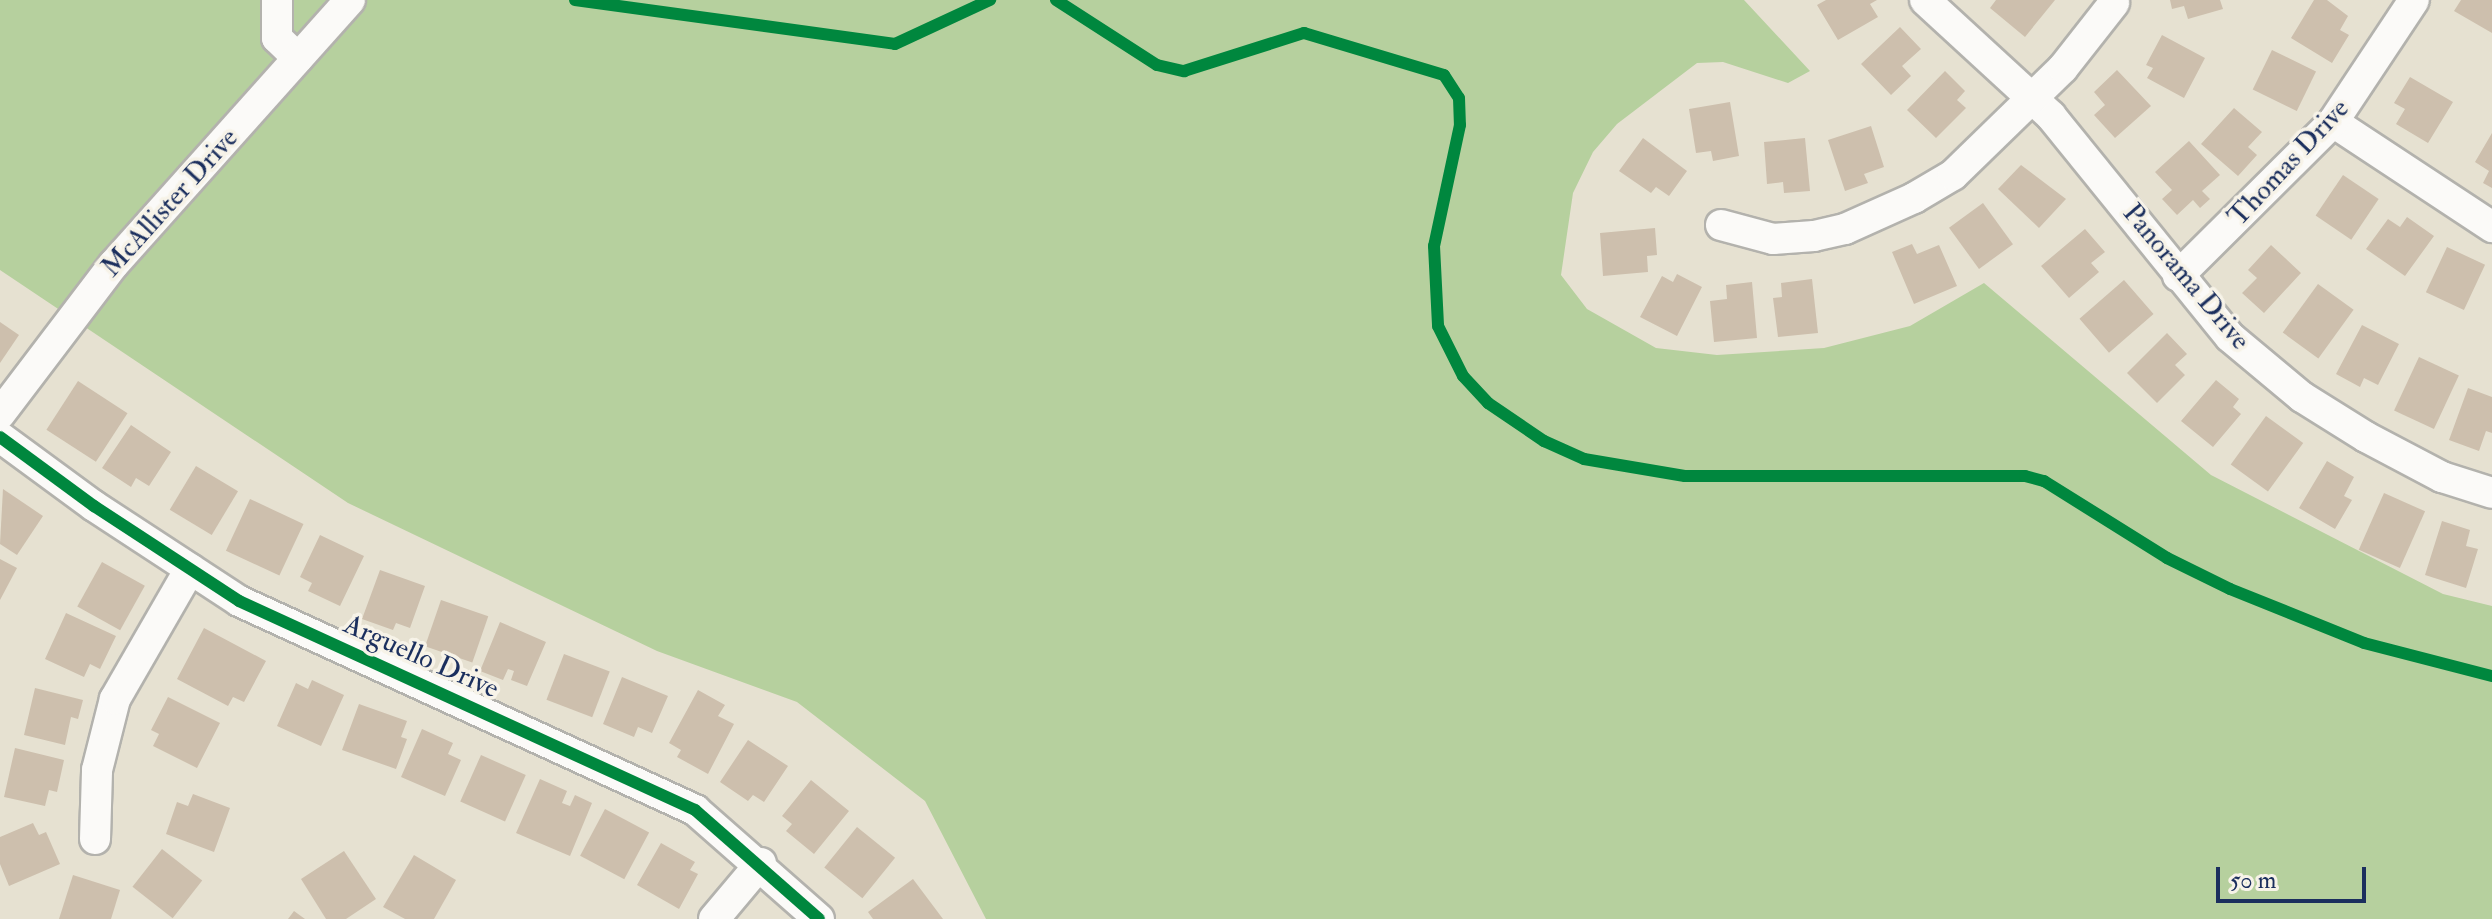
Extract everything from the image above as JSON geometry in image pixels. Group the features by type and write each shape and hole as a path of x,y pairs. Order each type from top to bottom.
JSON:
{"street":[{"path":"277,0 277,38 298,58"},
{"name":"McAllister Drive","path":"0,414 114,264 350,0"},
{"name":"Panorama Drive","path":"1925,0 2033,98 2085,154 2178,276 2230,337 2302,397 2442,477 2492,493"},
{"name":"Thomas Drive","path":"2178,276 2333,122 2414,0"},
{"path":"1721,225 1773,239 1845,229 1879,216 1953,175 2033,98 2114,3"},
{"path":"2333,122 2492,227"},
{"name":"Arguello Drive","path":"0,437 239,601 695,810 761,863 819,919"},
{"path":"95,839 97,770 115,699 190,569"},
{"path":"714,919 761,863"}],"green space":[{"path":"0,0 1744,0 1810,71 1788,83 1723,62 1697,63 1617,124 1593,152 1573,193 1561,275 1587,309 1656,348 1717,355 1824,348 1910,326 1984,283 2211,475 2443,594 2492,606 2492,919 986,919 925,801 797,702 657,651 348,503 0,270"}],"building":[{"path":"1826,0 1877,0 1870,4 1878,17 1838,40 1817,5"},
{"path":"1996,0 2055,0 2025,37 1990,8"},
{"path":"2170,0 2220,0 2223,9 2188,19 2184,6 2172,9"},
{"path":"2314,0 2327,0 2348,16 2340,30 2349,35 2332,63 2291,38"},
{"path":"2461,0 2492,0 2492,33 2454,11"},
{"path":"1900,27 1921,49 1902,66 1911,76 1891,95 1861,64"},
{"path":"2162,35 2205,58 2184,98 2147,78 2153,68 2146,65"},
{"path":"2272,50 2316,71 2297,111 2253,90"},
{"path":"2117,70 2151,106 2115,138 2094,115 2105,105 2094,92"},
{"path":"1945,71 1965,91 1957,100 1966,108 1936,138 1907,110"},
{"path":"2410,77 2453,102 2428,143 2396,124 2405,109 2394,103"},
{"path":"1730,102 1739,156 1713,161 1711,151 1696,153 1689,109"},
{"path":"2234,108 2262,132 2248,147 2257,155 2238,176 2201,144"},
{"path":"1871,126 1884,167 1864,174 1868,183 1845,191 1828,140"},
{"path":"2492,133 2492,188 2483,183 2489,171 2475,162"},
{"path":"1643,138 1687,171 1669,196 1656,187 1651,193 1619,171"},
{"path":"1805,138 1810,191 1784,193 1783,182 1767,184 1764,142"},
{"path":"2189,141 2220,175 2202,191 2210,199 2200,208 2193,200 2177,215 2162,199 2172,190 2155,172"},
{"path":"2021,165 2066,199 2039,228 1998,189"},
{"path":"2343,175 2379,199 2351,240 2316,216"},
{"path":"1983,203 2013,244 1979,269 1949,228"},
{"path":"2407,217 2434,236 2405,276 2366,249 2388,219 2400,227"},
{"path":"1655,228 1657,255 1647,256 1648,272 1603,276 1600,233"},
{"path":"2085,229 2105,252 2091,263 2099,272 2069,298 2041,266"},
{"path":"1912,244 1917,254 1939,245 1957,286 1914,304 1892,252"},
{"path":"2271,245 2301,273 2264,313 2242,293 2257,278 2248,270"},
{"path":"2447,247 2485,265 2464,310 2426,292"},
{"path":"1677,274 1702,287 1677,336 1640,317 1662,276 1673,282"},
{"path":"1812,279 1818,333 1778,337 1773,298 1782,297 1781,283"},
{"path":"2124,280 2154,314 2109,353 2079,319"},
{"path":"1752,282 1757,338 1714,342 1710,301 1727,299 1726,285"},
{"path":"2318,284 2354,310 2318,358 2283,333"},
{"path":"0,322 19,335 0,363"},
{"path":"2362,325 2399,344 2378,385 2364,378 2360,387 2336,374"},
{"path":"2167,333 2187,354 2175,365 2185,375 2157,403 2127,373"},
{"path":"2419,357 2459,376 2434,429 2394,410"},
{"path":"2216,380 2239,399 2233,407 2241,414 2213,447 2181,421"},
{"path":"78,381 127,413 96,462 46,430"},
{"path":"2468,388 2492,397 2492,433 2486,431 2479,451 2449,440"},
{"path":"2266,416 2303,443 2268,492 2231,465"},
{"path":"131,425 171,452 149,486 136,478 131,487 102,468"},
{"path":"2327,461 2354,477 2344,496 2352,500 2335,529 2299,508"},
{"path":"196,466 238,491 212,535 170,510"},
{"path":"3,489 43,516 17,555 0,544"},
{"path":"2384,493 2425,511 2400,568 2359,550"},
{"path":"250,499 303,524 279,576 226,551"},
{"path":"2442,521 2470,530 2466,546 2478,549 2466,588 2425,575"},
{"path":"320,535 364,556 340,606 308,591 312,583 300,577"},
{"path":"0,559 17,568 0,600"},
{"path":"102,562 145,586 120,630 77,607"},
{"path":"380,570 425,586 410,628 396,623 393,630 362,619"},
{"path":"441,600 488,616 472,663 425,646"},
{"path":"66,613 116,636 100,669 90,664 84,677 45,659"},
{"path":"500,622 546,642 527,686 511,680 514,671 508,669 503,680 480,671"},
{"path":"204,628 266,661 244,702 233,697 228,706 177,679"},
{"path":"564,654 610,672 592,717 546,700"},
{"path":"622,677 668,696 652,733 638,727 634,737 603,724"},
{"path":"312,680 344,695 321,746 277,726 296,683 308,689"},
{"path":"35,688 83,700 78,719 71,717 65,745 24,735"},
{"path":"698,690 725,705 718,716 734,724 708,774 677,757 681,750 669,743"},
{"path":"168,697 220,723 197,768 153,746 159,734 151,730"},
{"path":"359,704 407,721 401,737 407,739 396,769 342,750"},
{"path":"422,729 453,743 448,754 461,760 445,796 401,777"},
{"path":"748,740 788,766 764,802 753,795 748,801 720,782"},
{"path":"15,748 64,760 57,792 49,790 45,806 4,797"},
{"path":"481,755 526,775 505,822 460,802"},
{"path":"540,779 567,791 562,803 570,806 575,795 592,803 570,856 516,833"},
{"path":"811,780 849,811 814,854 786,831 792,824 782,816"},
{"path":"193,794 230,808 214,852 166,834 177,802 188,806"},
{"path":"605,809 649,832 624,879 580,856"},
{"path":"33,823 39,835 46,832 60,864 9,886 0,864 0,837"},
{"path":"857,827 895,858 862,898 824,867"},
{"path":"661,843 695,862 690,870 698,874 679,909 637,885"},
{"path":"162,849 202,880 173,918 132,887"},
{"path":"344,851 376,899 346,919 326,919 301,879"},
{"path":"414,855 456,880 434,919 405,919 383,907"},
{"path":"73,875 120,890 111,919 59,919"},
{"path":"913,879 943,919 873,919 868,912"},
{"path":"294,911 305,919 288,919"}],"cycle path":[{"path":"575,0 895,44 990,0"},
{"path":"1056,0 1157,65 1184,71 1304,33 1444,75 1459,98 1460,125 1434,246 1438,326 1463,376 1488,403 1544,441 1584,459 1685,476 2025,476 2044,481 2167,558 2230,589 2364,643 2492,676"},
{"path":"0,437 94,506 239,601 695,810 819,919"}]}
